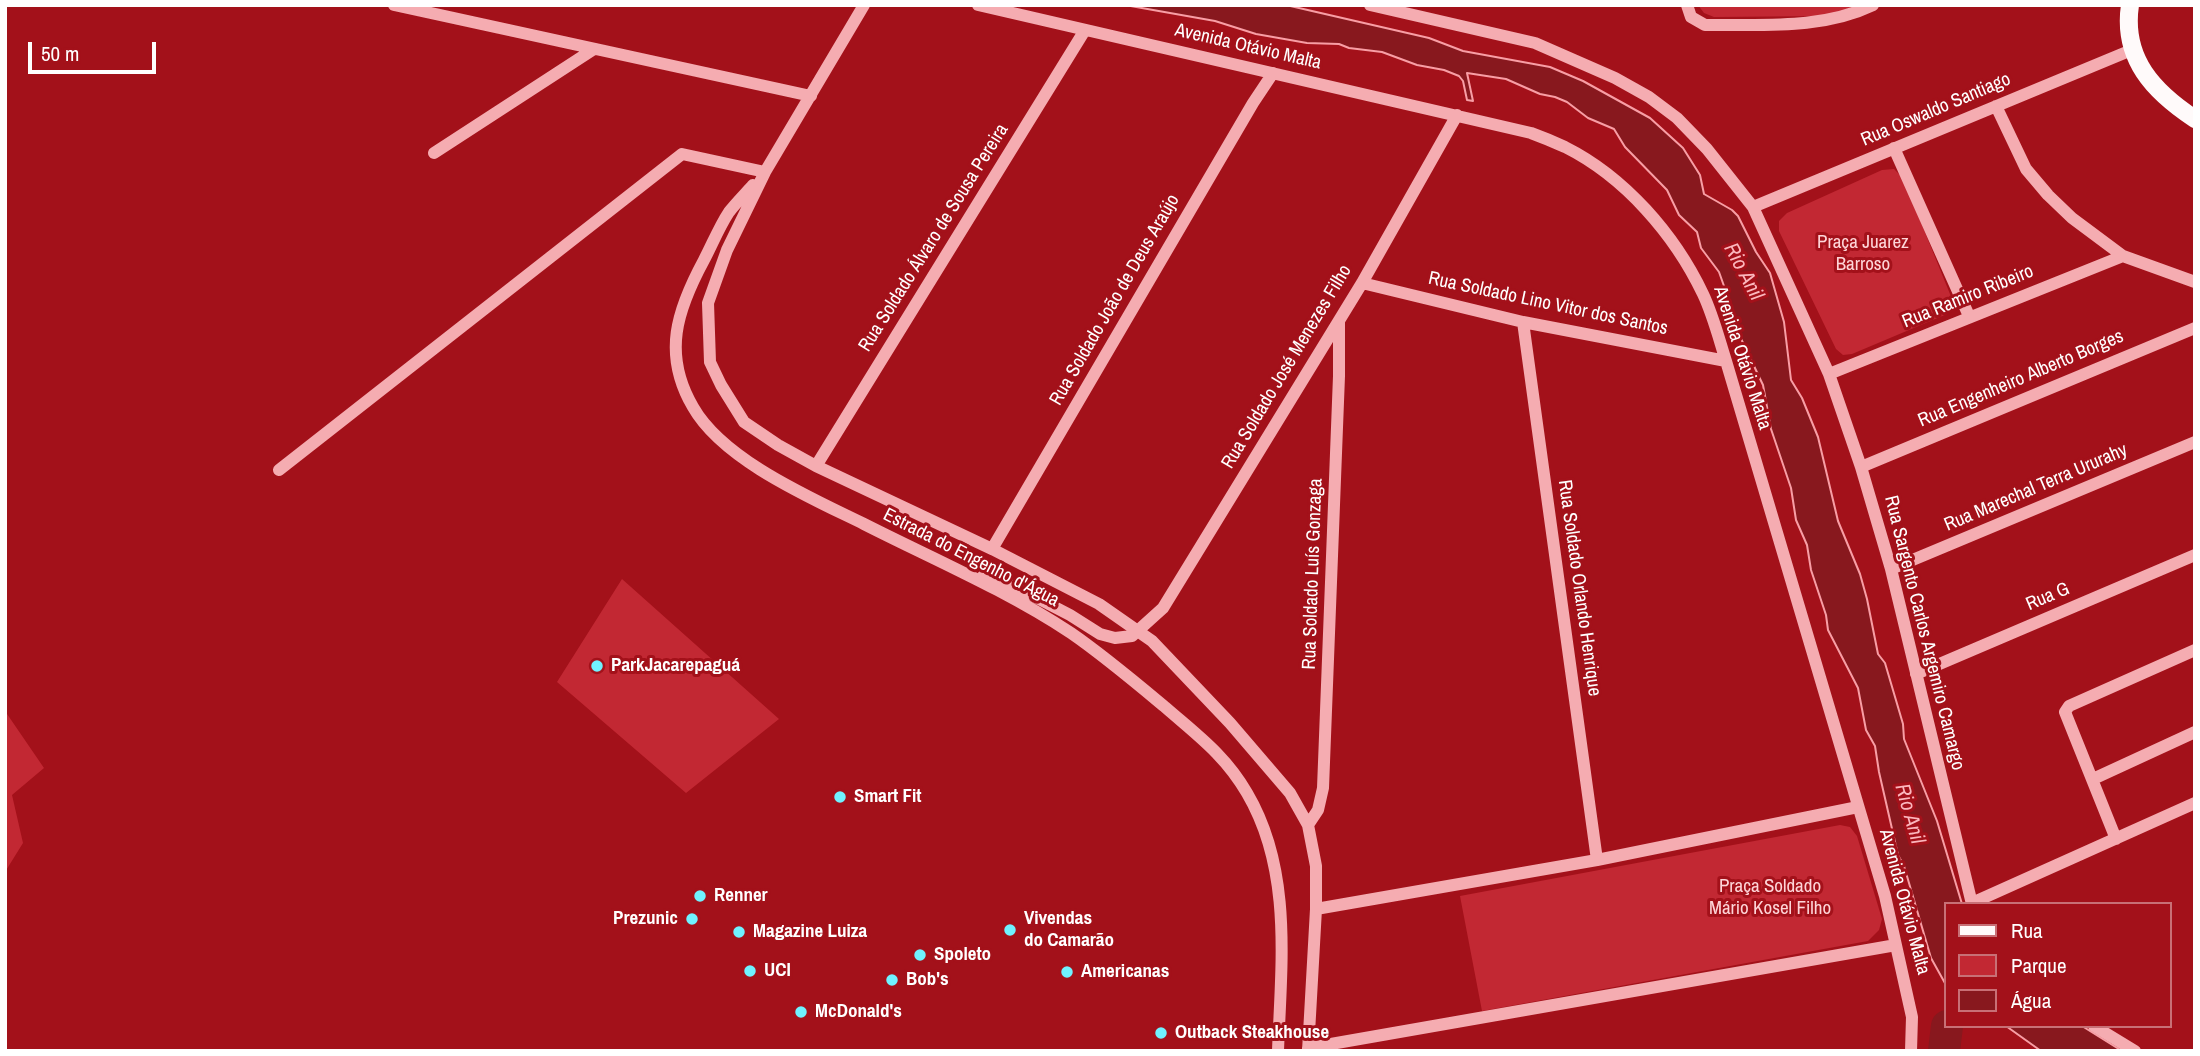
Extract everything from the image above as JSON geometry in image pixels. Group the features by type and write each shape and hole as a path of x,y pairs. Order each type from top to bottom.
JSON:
{"main road":[{"path":"2130,5 2131,36 2138,63 2153,88 2195,119"}],"street":[{"path":"394,5 811,96"},
{"name":"Estrada do Engenho d'Água","path":"864,5 765,172 727,250 708,303 710,362 744,422 816,466 992,549 1099,604 1168,656 1230,723 1290,793 1308,825 1316,866 1308,1049"},
{"name":"Avenida Otávio Malta","path":"978,5 1531,133 1566,147 1601,169 1657,223 1685,261 1704,296 1726,361 1885,896 1912,1017 1912,1051"},
{"name":"Rua Sargento Carlos Argemiro Camargo","path":"1370,5 1535,43 1615,78 1677,118 1707,149 1753,208 1829,374 1861,467 1891,569 1972,902"},
{"path":"1689,11 1705,25 1815,23 1854,15 1873,5"},
{"name":"Rua Soldado Álvaro de Sousa Pereira","path":"816,466 1085,30"},
{"path":"434,153 594,49"},
{"name":"Rua Oswaldo Santiago","path":"1753,208 2134,49"},
{"name":"Rua Soldado João de Deus Araújo","path":"992,549 1273,72"},
{"path":"1996,106 2026,169 2072,218 2123,256 2195,282"},
{"name":"Rua Soldado José Menezes Filho","path":"1138,632 1163,608 1362,283 1457,115"},
{"path":"1894,149 1969,316"},
{"path":"279,470 682,154 765,172"},
{"name":"Estrada do Engenho d'Água","path":"765,172 729,213 681,309 676,343 677,360 686,394 693,408 713,434 784,485 1014,599 1073,634 1221,755 1249,796 1269,842 1280,900 1278,1051"},
{"name":"Rua Ramiro Ribeiro","path":"1829,374 2123,256"},
{"name":"Rua Soldado Lino Vitor dos Santos","path":"1362,283 1523,322 1726,361"},
{"name":"Rua Soldado Luís Gonzaga","path":"1308,825 1318,810 1323,788 1339,320"},
{"name":"Rua Soldado Orlando Henrique","path":"1523,322 1597,860"},
{"name":"Rua Engenheiro Alberto Borges","path":"1861,467 2195,328"},
{"name":"Rua Marechal Terra Ururahy","path":"1891,569 2195,442"},
{"name":"Rua G","path":"1916,674 2195,555"},
{"path":"943,564 1014,586 1100,634 1122,639 1138,632"},
{"path":"2116,839 2065,716 2067,708 2195,650"},
{"path":"2093,779 2195,732"},
{"path":"1974,902 2195,803"},
{"path":"1316,909 1597,860 1858,807"},
{"path":"1308,1049 1896,945"},
{"path":"2097,1028 2136,1051"}],"green space":[{"path":"1698,5 1862,5 1827,16 1714,17 1704,13"},
{"name":"Praça Juarez Barroso","path":"1894,169 1903,178 1952,299 1952,307 1947,314 1852,354 1843,355 1836,349 1779,231 1779,221 1787,213 1882,170"},
{"path":"622,579 779,719 686,793 557,682"},
{"path":"5,711 44,768 12,795 23,843 5,872"},
{"name":"Praça Soldado Mário Kosel Filho","path":"1840,825 1850,827 1857,836 1882,919 1879,930 1868,941 1482,1011 1460,896"}],"water":[{"name":"Rio Anil","path":"1125,5 1286,5 1429,38 1463,51 1550,67 1583,81 1650,118 1683,148 1700,175 1704,194 1738,216 1770,273 1784,322 1791,380 1802,398 1818,437 1838,521 1860,574 1878,654 1885,663 1903,724 1904,739 1937,821 1961,902 1944,902 1944,981 1931,958 1904,866 1898,855 1875,746 1866,730 1858,688 1828,630 1826,615 1811,570 1807,545 1796,520 1791,488 1771,429 1763,385 1735,326 1734,314 1719,272 1701,248 1697,232 1679,215 1667,190 1625,147 1614,129 1588,118 1567,102 1555,97 1540,94 1506,79 1467,73 1473,101 1467,100 1463,81 1459,76 1444,70 1417,65 1382,52 1256,34 1215,21"},
{"path":"2009,1028 2085,1028 2122,1051 2041,1051"}],"waterway":[{"path":"1944,1051 1947,1028"}],"place":[{"name":"ParkJacarepaguá","path":"597,666"},
{"name":"Smart Fit","path":"840,797"},
{"name":"Renner","path":"700,896"},
{"name":"Prezunic","path":"692,919"},
{"name":"Vivendas do Camarão","path":"1010,930"},
{"name":"Magazine Luiza","path":"739,932"},
{"name":"Spoleto","path":"920,955"},
{"name":"UCI","path":"750,971"},
{"name":"Americanas","path":"1067,972"},
{"name":"Bob's","path":"892,980"},
{"name":"McDonald's","path":"801,1012"},
{"name":"Outback Steakhouse","path":"1161,1033"}]}
